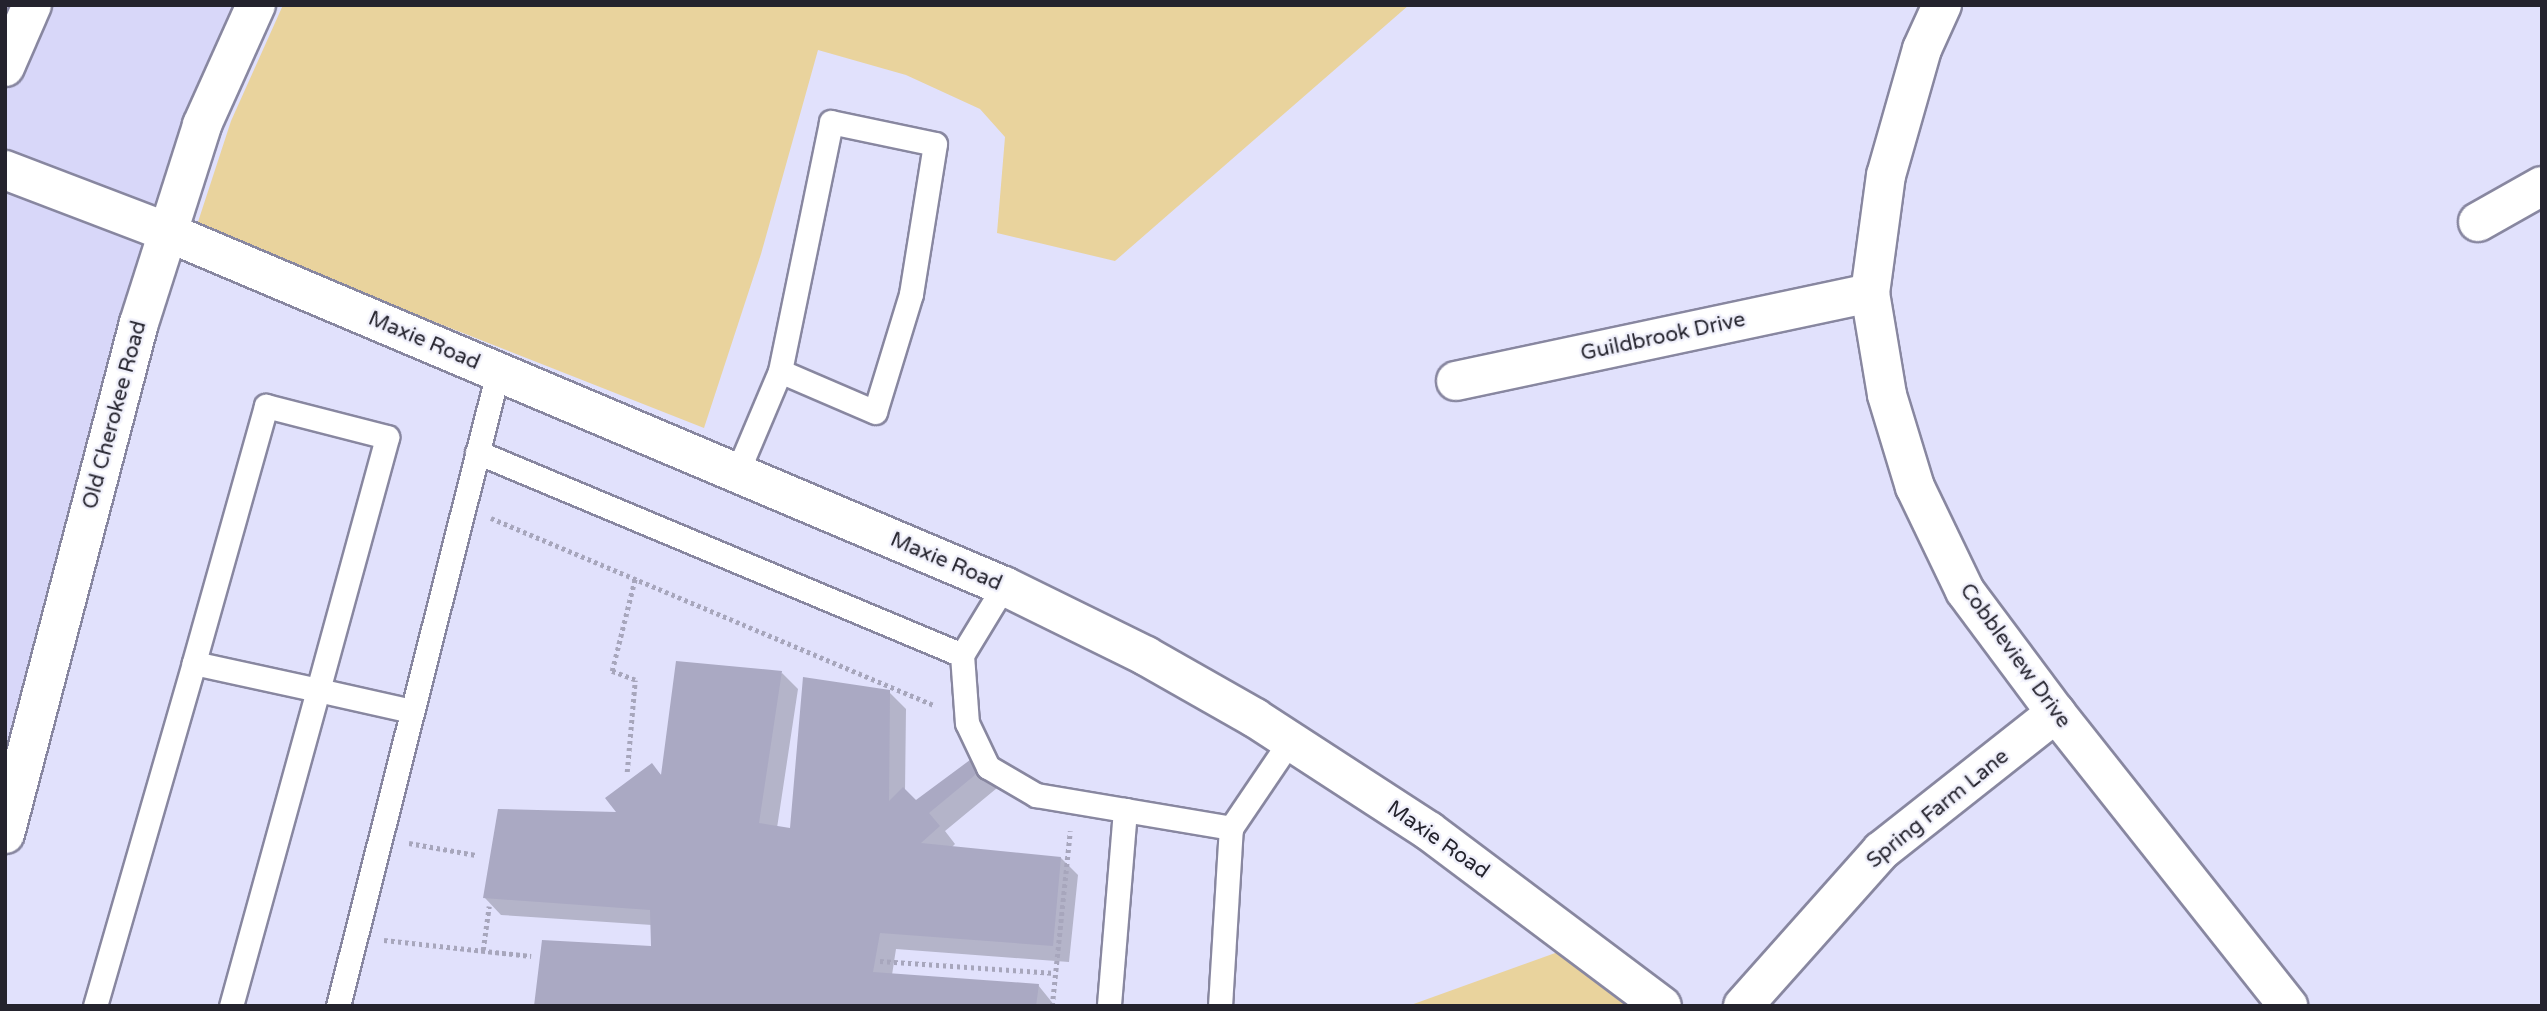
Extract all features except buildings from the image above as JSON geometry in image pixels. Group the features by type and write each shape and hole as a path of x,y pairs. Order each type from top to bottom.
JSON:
{"street":[{"path":"5,67 32,5"},
{"name":"Old Cherokee Road","path":"5,834 167,232 202,125 256,5"},
{"name":"Cobbleview Drive","path":"1942,5 1923,48 1885,175 1870,293 1887,395 1915,487 1965,591 2056,713 2288,1006"},
{"name":"Maxie Road","path":"5,170 167,232 1004,586 1146,656 1290,741 1429,831 1662,1006"},
{"path":"2478,222 2542,186"},
{"name":"Guildbrook Drive","path":"1456,381 1870,293"},
{"name":"Spring Farm Lane","path":"1743,1006 1881,851 2056,713"}],"lane":[{"path":"737,473 780,371 831,122 934,144 911,294 875,412 780,371"},
{"path":"338,1006 498,372"},
{"path":"95,1006 266,406 387,437 231,1006"},
{"path":"477,452 962,655"},
{"path":"1004,586 962,655 967,723 988,766 1037,794 1231,828"},
{"path":"194,663 412,711"},
{"path":"1220,1006 1231,828 1290,741"},
{"path":"1109,1006 1125,810"}],"path":[{"path":"464,508 932,703 936,715"},
{"path":"627,772 635,680 612,671 635,579"},
{"path":"1052,1006 1070,825 1058,823"},
{"path":"380,839 476,855"},
{"path":"483,950 489,906"},
{"path":"355,937 531,956"},
{"path":"880,961 1055,973"}],"shaded area":[{"path":"5,5 256,5 235,48 5,834"},
{"path":"283,5 1409,5 1115,261 997,233 1005,137 980,109 906,75 818,50 761,254 704,428 196,228 231,121"},
{"path":"1583,943 1662,1006 1408,1006"}]}
